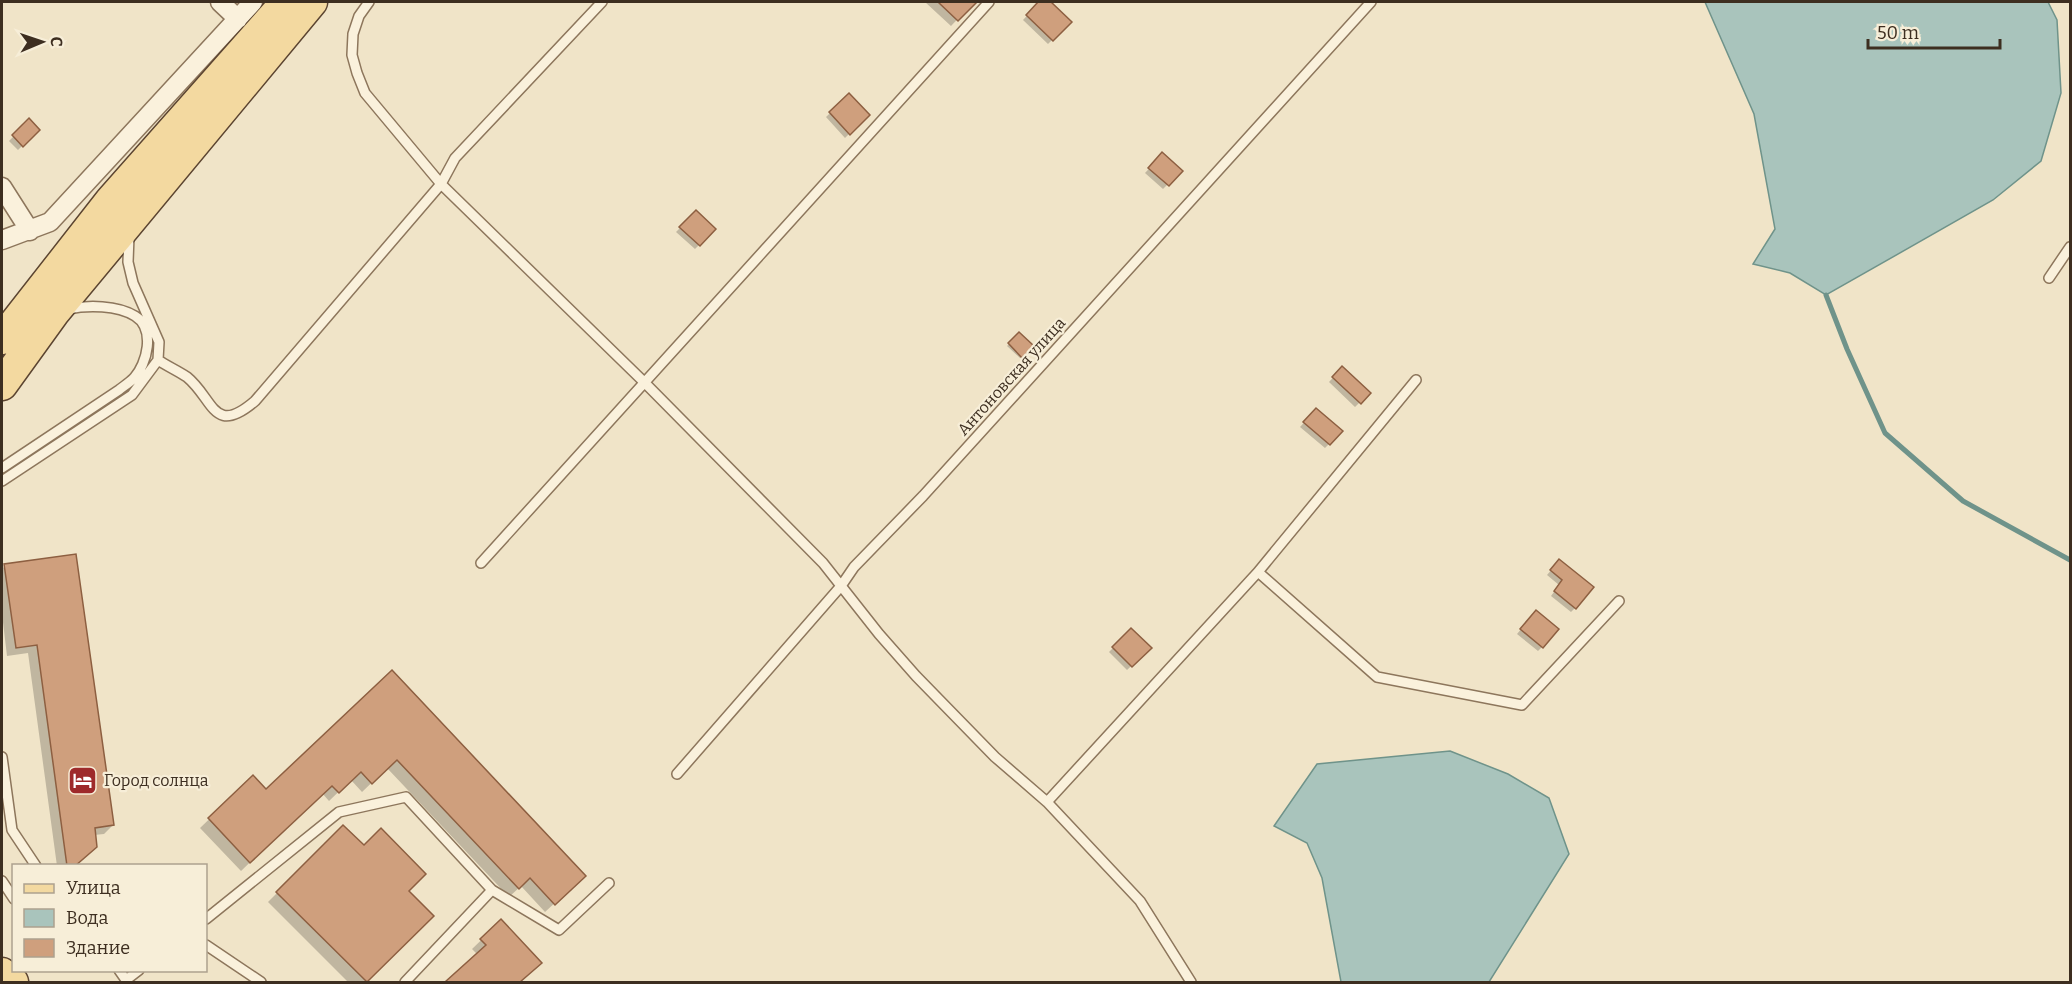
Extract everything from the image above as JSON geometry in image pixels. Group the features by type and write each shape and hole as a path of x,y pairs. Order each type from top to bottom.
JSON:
{"main road":[{"path":"2,339 121,209 286,2"},
{"path":"2,316 68,239 121,209 193,147 312,2"},
{"path":"2,385 54,313 121,209"},
{"path":"2,367 54,313"},
{"path":"2,972 13,982"}],"street":[{"path":"220,2 238,19"},
{"path":"2,240 50,222 253,2"},
{"path":"2,187 30,231"}],"lane":[{"path":"369,2 359,16 352,34 352,55 357,73 365,93 441,184 644,382 824,563 879,634 916,676 995,757 1047,802 1140,901 1191,982"},
{"path":"158,360 188,378 216,412 227,417 241,413 255,401 441,184 462,151 602,2"},
{"path":"481,563 989,2"},
{"name":"Антоновская улица","path":"677,774 841,586 854,567 923,496 1371,2"},
{"path":"2,481 132,395 158,360 159,342 133,283 128,262 128,238 121,209"},
{"path":"2049,278 2070,247"},
{"path":"2,468 119,390 134,378 144,362 148,347 146,331 138,317 102,307 80,306 54,313"},
{"path":"1047,802 1258,572 1416,380"},
{"path":"1258,572 1377,677 1522,705 1619,601"},
{"path":"2,757 12,830 35,864"},
{"path":"207,917 339,812 406,797 492,890 559,930 609,883"},
{"path":"2,881 12,895"},
{"path":"405,982 492,890"},
{"path":"207,946 261,982"},
{"path":"120,972 126,980 136,972"}],"water":[{"path":"1705,2 2048,2 2057,20 2061,93 2041,161 1993,200 1826,295 1790,273 1753,264 1775,229 1754,114"},
{"path":"1450,751 1508,774 1549,798 1569,854 1489,982 1341,982 1322,878 1307,843 1274,826 1317,764"}],"building":[{"path":"938,2 977,2 958,21"},
{"path":"1038,2 1051,2 1072,22 1053,41 1026,15"},
{"path":"849,93 870,115 850,135 829,112"},
{"path":"29,118 40,130 23,147 12,135"},
{"path":"1162,152 1183,171 1169,186 1148,168"},
{"path":"696,210 716,229 700,246 679,227"},
{"path":"1019,332 1034,346 1022,358 1008,343"},
{"path":"1342,366 1371,393 1361,404 1332,377"},
{"path":"1316,408 1343,431 1330,445 1303,422"},
{"path":"76,554 114,825 95,828 97,847 77,864 67,864 37,645 16,648 4,564"},
{"path":"1559,559 1594,587 1576,609 1554,591 1562,580 1550,570"},
{"path":"1536,610 1559,629 1543,648 1520,629"},
{"path":"1131,628 1152,648 1132,667 1112,647"},
{"path":"392,670 586,876 555,905 530,878 519,889 397,760 372,784 361,772 339,793 332,786 250,863 208,818 253,775 266,789"},
{"path":"343,825 364,845 381,828 426,874 409,891 434,916 367,982 276,892"},
{"path":"501,919 542,963 520,982 445,982 486,945 480,939"}],"waterway":[{"path":"1826,295 1847,349 1885,433 1963,501 2070,560"}],"place":[{"name":"Город солнца","path":"83,780"}]}
